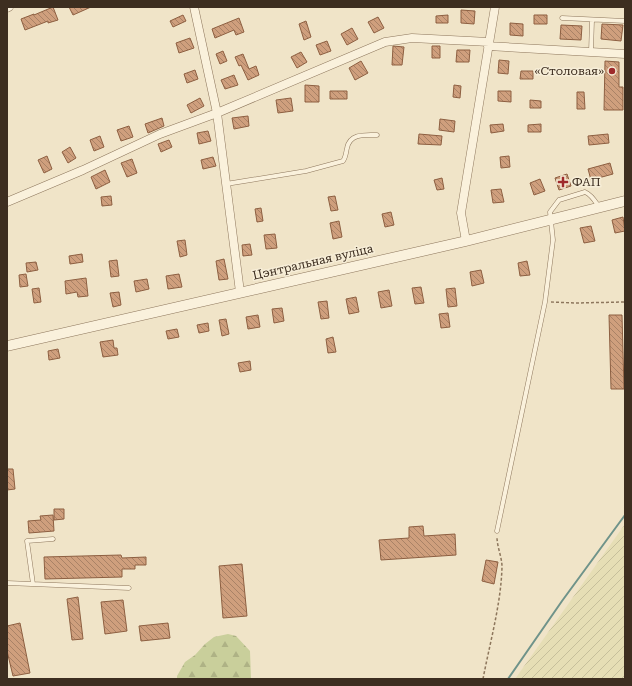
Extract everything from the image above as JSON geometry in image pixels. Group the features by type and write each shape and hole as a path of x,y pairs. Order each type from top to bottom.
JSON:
{"street":[{"path":"194,7 217,113 240,292"},
{"path":"466,241 461,213 495,7"},
{"path":"7,202 83,170 160,134 217,113 385,42 412,38 625,54"},
{"name":"Цэнтральная вуліца","path":"7,346 466,241 625,201"}],"lane":[{"path":"562,18 625,21"},
{"path":"591,52 592,20"},
{"path":"226,184 306,171 344,160 347,144 352,138 359,135 377,135"},
{"path":"497,531 545,302 554,240 550,212 559,200 585,192 595,200 599,208"},
{"path":"33,584 27,541 53,539"},
{"path":"7,583 129,588"}],"path":[{"path":"545,302 625,302"},
{"path":"483,679 496,612 502,565 497,542 497,531"}],"shaded area":[{"path":"625,524 625,679 515,679"}],"green space":[{"path":"228,634 236,636 250,651 251,679 177,679 177,676 185,662 195,655 205,644 214,637"}],"building":[{"path":"53,7 58,20 48,23 48,21 25,30 21,19"},
{"path":"69,7 91,7 73,15"},
{"path":"461,10 475,11 474,24 461,23"},
{"path":"183,15 186,21 173,27 170,21"},
{"path":"448,15 448,23 436,23 436,16"},
{"path":"534,15 547,15 547,24 534,24"},
{"path":"378,17 384,28 374,33 368,22"},
{"path":"239,18 244,32 236,35 234,30 215,38 212,29"},
{"path":"306,21 311,37 304,40 299,24"},
{"path":"510,23 523,24 523,36 510,35"},
{"path":"602,24 623,25 621,41 601,39"},
{"path":"561,25 582,26 581,40 560,39"},
{"path":"352,28 358,39 347,45 341,34"},
{"path":"190,38 194,48 179,53 176,43"},
{"path":"327,41 331,51 320,55 316,45"},
{"path":"393,46 404,47 402,65 392,65"},
{"path":"432,46 440,46 440,58 432,58"},
{"path":"457,50 470,50 469,62 456,62"},
{"path":"223,51 227,61 220,64 216,54"},
{"path":"301,52 307,62 297,68 291,57"},
{"path":"243,54 249,69 256,66 259,75 248,80 241,65 239,66 235,57"},
{"path":"499,60 509,61 508,74 498,73"},
{"path":"361,61 368,73 355,80 349,68"},
{"path":"605,61 619,62 619,87 623,87 623,110 604,110"},
{"path":"195,70 198,79 187,83 184,74"},
{"path":"521,71 533,71 533,79 520,79"},
{"path":"234,75 238,85 225,89 221,80"},
{"path":"305,85 319,86 319,102 305,102"},
{"path":"454,85 461,86 460,98 453,97"},
{"path":"330,91 347,91 347,99 330,99"},
{"path":"498,91 511,91 511,102 498,101"},
{"path":"577,92 584,92 585,109 577,109"},
{"path":"200,98 204,106 191,113 187,105"},
{"path":"291,98 293,111 278,113 276,100"},
{"path":"530,100 541,101 541,108 530,108"},
{"path":"248,116 249,126 234,129 232,118"},
{"path":"162,118 164,126 148,133 145,124"},
{"path":"440,119 455,121 454,132 439,130"},
{"path":"503,124 504,131 491,133 490,125"},
{"path":"541,124 541,132 528,132 528,125"},
{"path":"129,126 133,137 121,141 117,130"},
{"path":"208,131 211,141 199,144 197,133"},
{"path":"419,134 442,136 441,145 418,144"},
{"path":"608,134 609,143 589,145 588,136"},
{"path":"100,136 104,147 94,151 90,140"},
{"path":"169,140 172,147 161,152 158,144"},
{"path":"70,147 76,158 68,163 62,152"},
{"path":"47,156 52,169 44,173 38,160"},
{"path":"509,156 510,167 501,168 500,157"},
{"path":"213,157 216,166 203,169 201,160"},
{"path":"132,159 137,173 127,177 121,163"},
{"path":"610,163 613,174 591,180 588,169"},
{"path":"105,170 110,182 96,189 91,177"},
{"name":"ФАП","path":"567,174 571,186 559,190 555,178"},
{"path":"442,178 444,189 437,190 434,180"},
{"path":"540,179 545,191 534,195 530,183"},
{"path":"501,189 504,202 493,203 491,190"},
{"path":"111,196 112,205 102,206 101,197"},
{"path":"335,196 338,210 331,211 328,197"},
{"path":"261,208 263,221 257,222 255,209"},
{"path":"391,212 394,225 385,227 382,214"},
{"path":"623,217 625,231 615,233 612,220"},
{"path":"339,221 342,237 333,239 330,223"},
{"path":"591,226 595,241 584,243 580,228"},
{"path":"275,234 277,248 266,249 264,235"},
{"path":"185,240 187,255 180,257 177,241"},
{"path":"250,244 252,255 243,256 242,245"},
{"path":"82,254 83,262 70,264 69,256"},
{"path":"224,259 228,279 219,280 216,261"},
{"path":"117,260 119,276 111,277 109,261"},
{"path":"527,261 530,275 520,276 518,263"},
{"path":"36,262 38,270 27,272 26,263"},
{"path":"481,270 484,283 472,286 470,272"},
{"path":"26,274 28,286 20,287 19,275"},
{"path":"179,274 182,287 168,289 166,276"},
{"path":"86,278 88,296 78,297 77,292 66,294 65,281"},
{"path":"147,279 149,289 136,292 134,281"},
{"path":"421,287 424,303 415,304 412,288"},
{"path":"39,288 41,302 34,303 32,289"},
{"path":"455,288 457,306 448,307 446,289"},
{"path":"389,290 392,306 381,308 378,292"},
{"path":"119,292 121,305 113,307 110,293"},
{"path":"356,297 359,312 349,314 346,299"},
{"path":"327,301 329,318 321,319 318,302"},
{"path":"282,308 284,321 274,323 272,309"},
{"path":"448,313 450,327 441,328 439,314"},
{"path":"258,315 260,327 248,329 246,317"},
{"path":"609,315 622,315 624,389 611,389"},
{"path":"226,319 229,334 222,336 219,320"},
{"path":"208,323 209,331 199,333 197,325"},
{"path":"177,329 179,337 168,339 166,331"},
{"path":"333,337 336,352 328,353 326,339"},
{"path":"113,340 114,348 117,348 118,355 103,357 100,342"},
{"path":"58,349 60,358 49,360 48,351"},
{"path":"250,361 251,370 240,372 238,363"},
{"path":"7,469 13,469 15,489 7,490"},
{"path":"54,509 64,509 64,519 54,520"},
{"path":"53,515 54,531 29,533 28,521 41,520 40,516"},
{"path":"423,526 424,536 455,534 456,555 381,560 379,540 409,538 409,527"},
{"path":"121,555 122,558 146,557 146,565 135,565 135,569 122,569 122,577 45,579 44,557"},
{"path":"486,560 498,562 494,584 482,581"},
{"path":"242,564 247,616 223,618 219,566"},
{"path":"78,597 83,639 72,640 67,599"},
{"path":"123,600 127,631 105,634 101,602"},
{"path":"20,623 30,673 13,676 7,651 7,626"},
{"path":"168,623 170,638 141,641 139,626"}],"waterway":[{"path":"508,679 562,601 625,515"}],"place":[{"name":"«Столовая»","path":"612,71"},
{"name":"ФАП","path":"563,182"}]}
